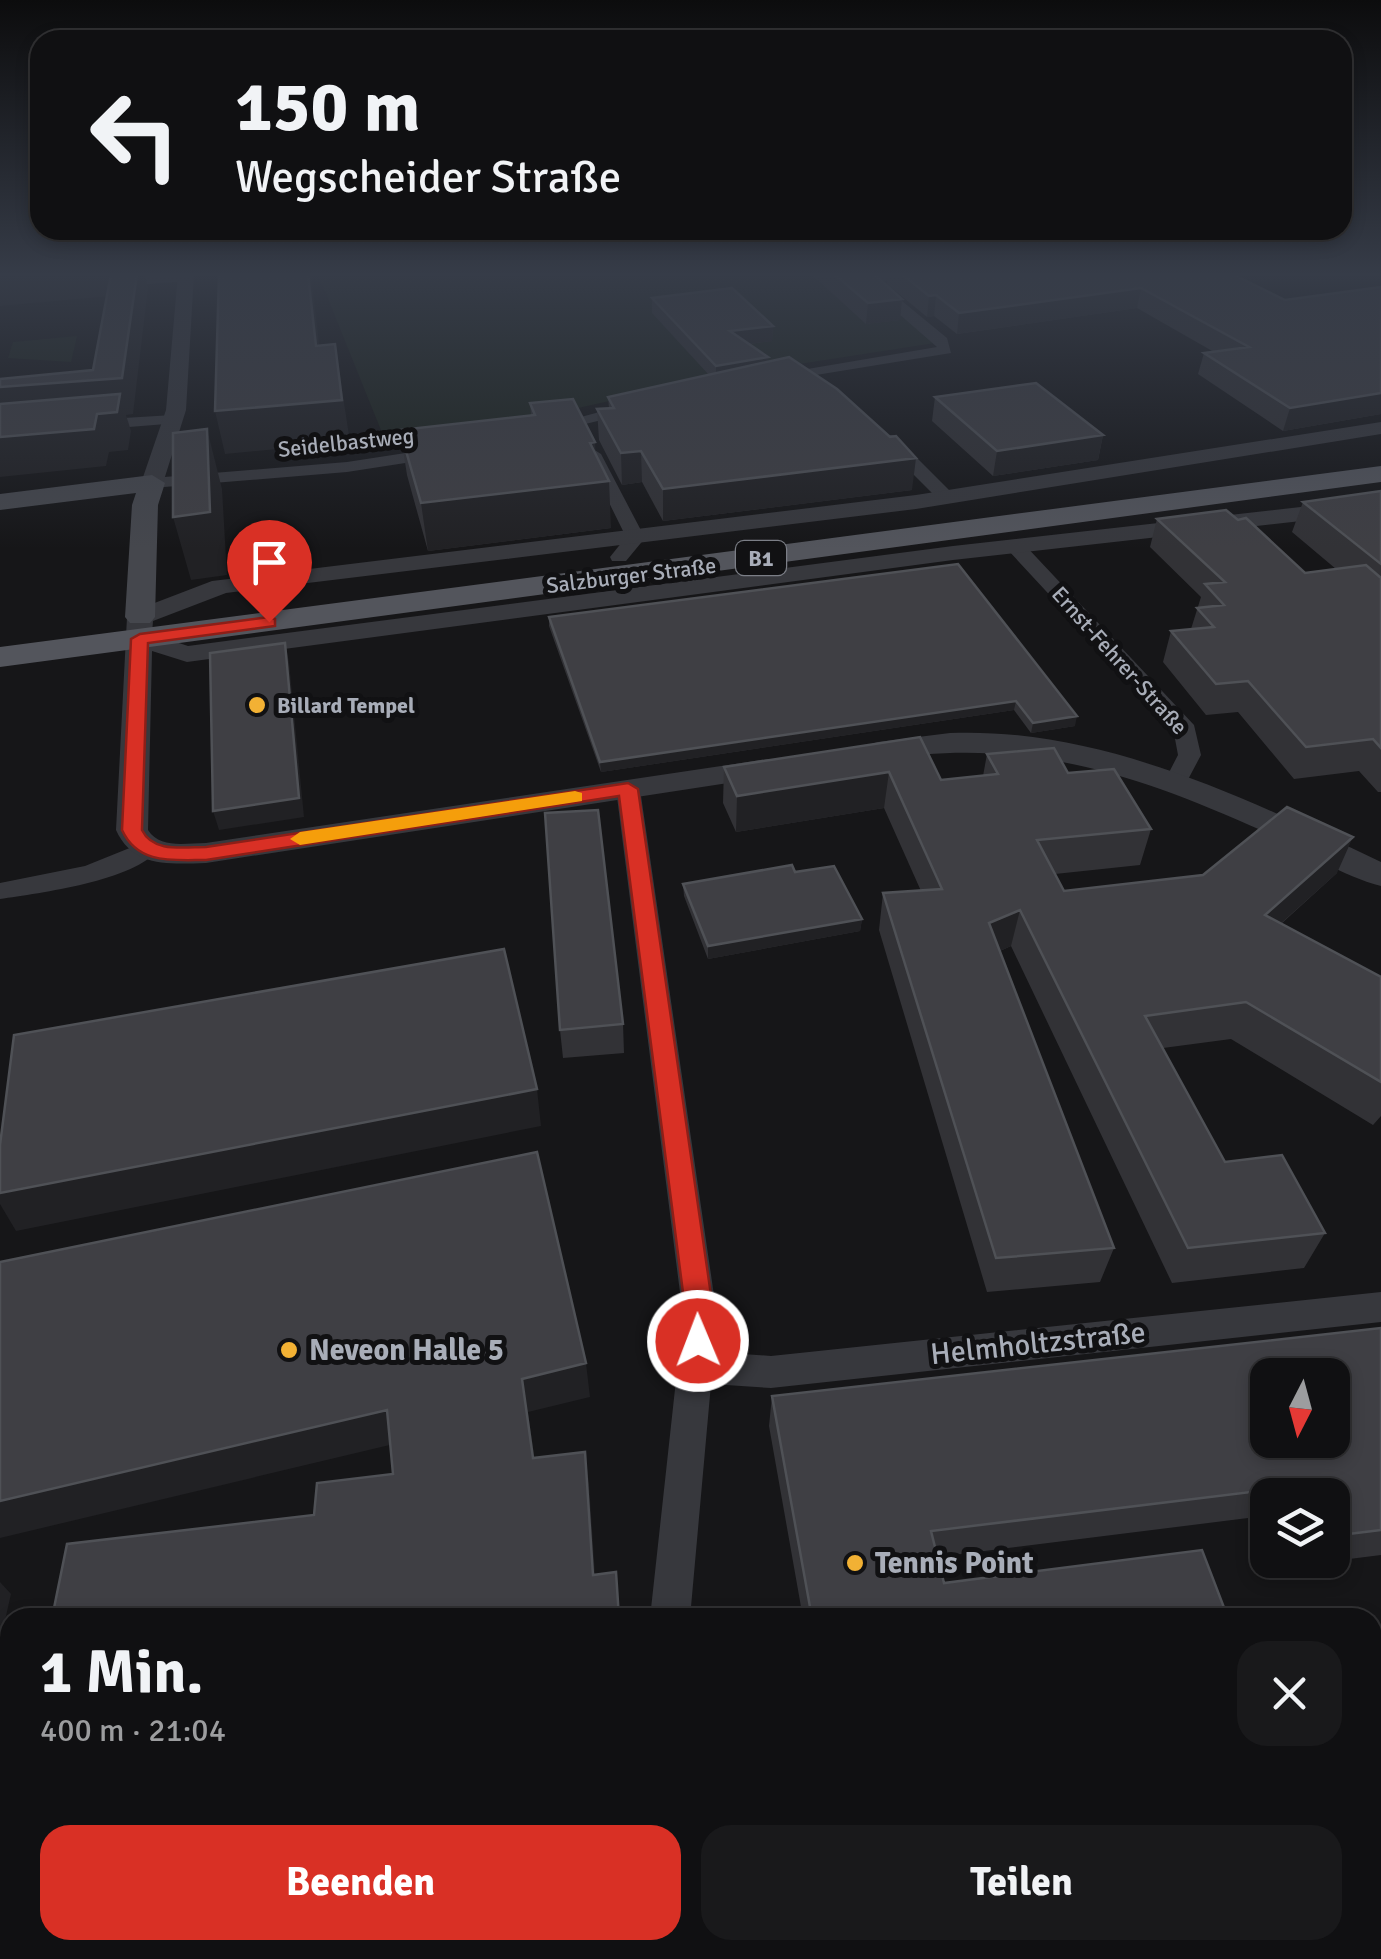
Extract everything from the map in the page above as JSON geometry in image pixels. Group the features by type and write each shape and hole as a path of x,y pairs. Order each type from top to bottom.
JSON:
{"main road":[{"name":"Salzburger Straße","path":"0,657 140,628 627,547 1381,457"},
{"name":"Salzburger Straße","path":"0,636 140,628 1381,474"},
{"path":"0,502 152,484 145,506 140,628"}],"street":[{"path":"152,484 173,420 178,365"},
{"path":"767,381 855,365"},
{"path":"804,374 827,390"},
{"path":"538,430 651,404"},
{"path":"73,427 173,420"},
{"path":"577,422 627,547"},
{"path":"874,427 947,498"},
{"name":"Salzburger Straße","path":"627,547 1381,428"},
{"name":"Seidelbastweg","path":"152,484 347,467 460,448"},
{"path":"806,762 206,853 177,856 147,850 132,830 140,628 188,654 1015,546 1381,506"},
{"name":"Ernst-Fehrer-Straße","path":"1015,546 1183,725 1191,740 1192,754 1175,784"},
{"path":"844,756 956,742 991,742 1064,753 1175,784 1381,875"},
{"path":"628,789 700,1316 671,1608"},
{"path":"0,891 70,880 108,869 147,850"},
{"name":"Helmholtzstraße","path":"695,1366 771,1372 1381,1306"}],"shaded area":[{"path":"355,365 790,365 721,376 449,437 387,445"}],"building":[{"path":"94,365 124,365 122,378 0,387 0,379 93,370"},
{"path":"216,365 338,365 342,400 215,411"},
{"path":"751,365 802,365 837,389 890,437 896,436 916,458 663,489 641,451 621,453 597,409 614,408 608,397"},
{"path":"1223,365 1381,365 1381,393 1290,408"},
{"path":"1036,383 1103,435 997,451 935,397"},
{"path":"120,394 117,412 97,414 94,429 0,437 0,404"},
{"path":"573,399 609,481 421,503 400,430 535,415 530,403"},
{"path":"207,429 210,512 173,517 173,433"},
{"path":"1381,491 1381,564 1303,502"},
{"path":"1226,510 1238,520 1246,518 1305,573 1366,565 1381,578 1381,748 1373,739 1306,747 1248,681 1216,684 1171,631 1214,627 1197,608 1224,605 1205,584 1225,582 1157,519"},
{"path":"958,564 1077,716 1033,723 1016,701 600,762 549,617"},
{"path":"285,643 299,798 213,811 210,653"},
{"path":"920,737 941,780 998,774 987,754 1054,748 1068,773 1114,769 1151,829 1037,840 1064,891 1203,875 1287,807 1353,837 1265,915 1381,977 1381,1082 1246,1002 1145,1016 1225,1162 1282,1155 1325,1233 1188,1248 1020,910 989,923 1114,1248 996,1258 883,893 942,889 889,772 737,796 724,767"},
{"path":"598,810 623,1024 560,1030 545,813"},
{"path":"792,865 795,872 834,866 862,919 708,946 683,884"},
{"path":"504,949 537,1089 0,1193 0,1145 14,1035"},
{"path":"537,1152 586,1363 522,1379 533,1458 585,1452 593,1575 616,1572 618,1608 54,1608 67,1544 314,1515 317,1483 393,1474 387,1410 0,1501 0,1262"},
{"path":"1381,1328 1381,1530 1350,1534 1350,1478 1250,1478 1250,1492 931,1531 944,1583 1202,1550 1224,1608 810,1608 772,1396"}],"slow traffic":[{"path":"300,839 575,797"}],"place":[{"name":"Billard Tempel","path":"257,705"},
{"name":"Neveon Halle 5","path":"289,1350"},
{"name":"Tennis Point","path":"855,1563"}],"route":[{"path":"269,622 140,639 132,830 138,843 161,854 206,853 628,789 700,1316 698,1341"}]}
